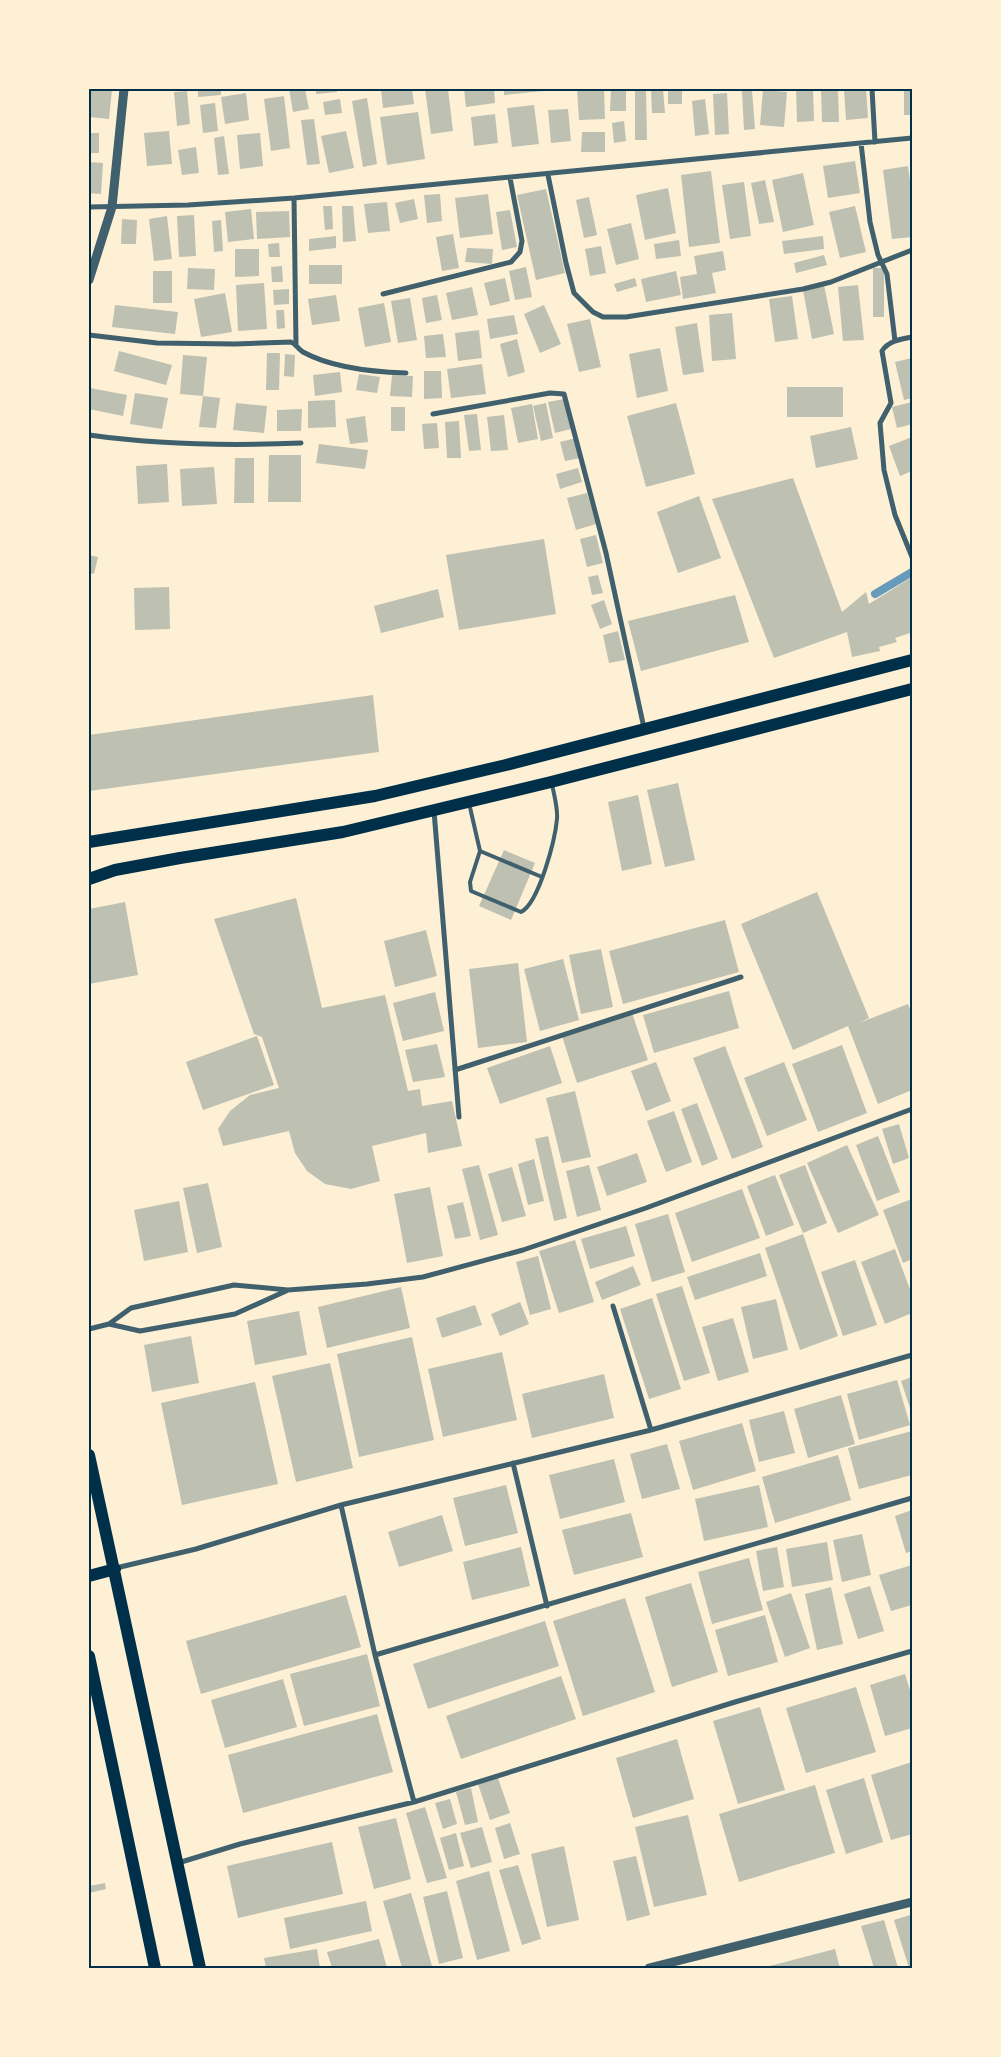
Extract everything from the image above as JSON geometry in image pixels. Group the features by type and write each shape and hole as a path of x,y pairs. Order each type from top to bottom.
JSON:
{"main road":[{"path":"89,842 375,796 912,660"},
{"path":"89,879 115,870 180,858 344,832 551,782 912,689"},
{"path":"89,1455 200,1968"},
{"path":"89,1576 115,1569"},
{"path":"89,1656 155,1968"}],"street":[{"path":"89,280 112,208 124,89"},
{"path":"872,89 875,142"},
{"path":"89,207 188,206 294,198 912,138"},
{"path":"861,143 870,222 881,262 887,274 895,341"},
{"path":"548,174 566,264 574,293 593,312 603,317 626,317 804,289 831,282 912,250"},
{"path":"383,294 502,264 516,257 522,241 510,178"},
{"path":"294,198 296,344"},
{"path":"89,334 157,343 236,344 291,342 296,344 303,352 341,365 374,372 406,373"},
{"path":"912,337 895,341 885,346 882,351 891,402 880,423 884,470 895,516 912,557"},
{"path":"433,414 550,393 564,394 606,553 644,729"},
{"path":"89,435 134,442 228,446 301,443"},
{"path":"434,810 459,1117"},
{"path":"454,1070 741,977"},
{"path":"109,1324 131,1308 234,1285 288,1290 367,1284 423,1277 523,1250 646,1208 912,1109"},
{"path":"89,1328 109,1324 140,1331 235,1314 288,1290"},
{"path":"614,1306 650,1430"},
{"path":"115,1569 196,1549 341,1505 650,1430 912,1355"},
{"path":"513,1463 547,1606"},
{"path":"375,1655 912,1498"},
{"path":"341,1505 375,1655 414,1802"},
{"path":"178,1863 240,1844 414,1802 725,1705 912,1650"},
{"path":"649,1968 912,1902"}],"lane":[{"path":"468,802 480,851 470,882 471,891 520,912 529,906 551,858 558,817 551,782"},
{"path":"480,851 542,877"}],"building":[{"path":"89,89 112,89 109,119 89,117"},
{"path":"198,89 221,89 221,95 198,97"},
{"path":"289,89 305,89 309,109 293,112"},
{"path":"316,89 337,89 337,92 316,94"},
{"path":"381,89 412,89 414,104 383,108"},
{"path":"425,89 448,89 453,131 431,134"},
{"path":"464,89 494,89 495,103 466,107"},
{"path":"504,89 543,89 544,91 504,95"},
{"path":"577,89 604,89 605,119 579,120"},
{"path":"611,89 626,89 626,111 610,111"},
{"path":"635,89 646,89 647,140 635,140"},
{"path":"651,89 663,89 665,113 652,113"},
{"path":"668,89 682,89 682,104 668,104"},
{"path":"796,89 813,89 814,121 797,122"},
{"path":"821,89 838,89 839,122 822,122"},
{"path":"844,89 866,89 868,118 846,120"},
{"path":"904,89 912,89 912,115 904,115"},
{"path":"752,90 755,129 744,130 742,91"},
{"path":"763,90 787,92 784,127 760,125"},
{"path":"187,91 190,124 177,126 174,92"},
{"path":"246,93 249,120 225,124 221,97"},
{"path":"727,93 729,134 715,135 713,94"},
{"path":"284,96 290,148 271,151 264,99"},
{"path":"367,98 377,164 363,167 352,101"},
{"path":"340,99 342,113 325,115 323,102"},
{"path":"705,99 709,134 695,136 692,101"},
{"path":"215,103 218,131 203,133 200,105"},
{"path":"534,105 539,144 512,147 507,108"},
{"path":"568,109 571,141 551,143 548,110"},
{"path":"418,112 425,159 387,165 380,117"},
{"path":"495,114 498,143 474,146 471,117"},
{"path":"314,119 320,164 307,165 301,120"},
{"path":"624,121 626,141 614,143 612,123"},
{"path":"169,131 172,164 147,166 144,133"},
{"path":"346,131 354,168 329,173 321,136"},
{"path":"582,132 605,132 605,152 581,152"},
{"path":"89,133 99,133 99,153 89,153"},
{"path":"260,133 263,166 240,169 237,135"},
{"path":"224,136 229,174 218,175 214,138"},
{"path":"196,147 199,173 182,175 178,150"},
{"path":"855,161 860,193 828,198 823,166"},
{"path":"89,162 103,163 101,194 89,193"},
{"path":"908,166 912,197 912,237 892,239 883,170"},
{"path":"711,171 720,243 689,247 681,175"},
{"path":"803,173 814,225 783,232 772,180"},
{"path":"765,180 774,222 759,224 751,183"},
{"path":"744,182 751,236 730,239 722,185"},
{"path":"668,188 676,233 645,240 636,195"},
{"path":"546,189 565,273 536,280 517,195"},
{"path":"440,194 442,221 427,223 424,195"},
{"path":"488,194 493,234 460,238 455,198"},
{"path":"589,197 597,235 584,238 576,200"},
{"path":"414,199 418,219 400,223 395,203"},
{"path":"387,202 390,231 368,233 364,204"},
{"path":"323,206 332,206 333,229 325,230"},
{"path":"342,206 353,206 356,241 343,242"},
{"path":"855,206 866,252 840,258 829,212"},
{"path":"251,209 254,239 228,242 225,212"},
{"path":"510,210 517,247 502,250 496,212"},
{"path":"289,211 290,237 257,239 256,212"},
{"path":"194,215 196,256 179,257 177,216"},
{"path":"167,216 172,259 154,261 149,219"},
{"path":"122,219 137,220 136,244 121,244"},
{"path":"221,220 223,251 214,252 212,221"},
{"path":"631,223 639,259 616,265 607,229"},
{"path":"453,234 459,268 442,271 436,237"},
{"path":"336,236 336,248 309,251 309,239"},
{"path":"823,236 824,249 784,254 782,241"},
{"path":"679,240 681,256 656,259 654,244"},
{"path":"279,243 280,257 269,257 268,244"},
{"path":"601,246 606,273 590,276 585,249"},
{"path":"467,248 493,249 492,264 465,262"},
{"path":"235,249 259,249 259,276 235,277"},
{"path":"723,251 726,270 712,273 716,293 683,299 680,277 697,274 694,256"},
{"path":"824,255 827,265 796,273 794,263"},
{"path":"309,265 342,265 342,284 309,284"},
{"path":"282,266 283,282 272,282 271,267"},
{"path":"526,267 532,297 515,300 509,271"},
{"path":"188,268 215,269 214,290 187,289"},
{"path":"873,268 884,268 884,317 873,317"},
{"path":"153,271 172,271 172,303 153,303"},
{"path":"676,271 681,295 646,302 641,279"},
{"path":"505,278 510,301 490,306 484,283"},
{"path":"635,278 637,286 617,292 614,284"},
{"path":"264,283 267,329 238,331 236,285"},
{"path":"824,285 834,334 812,339 803,290"},
{"path":"858,285 864,340 843,341 838,287"},
{"path":"472,287 478,315 452,320 446,293"},
{"path":"289,289 289,304 274,305 273,290"},
{"path":"225,293 232,332 201,337 194,299"},
{"path":"336,295 340,321 312,325 308,299"},
{"path":"437,295 442,320 426,323 422,298"},
{"path":"792,296 798,339 775,342 769,299"},
{"path":"410,298 417,340 398,343 391,301"},
{"path":"384,303 391,342 365,347 358,308"},
{"path":"115,305 178,312 175,334 112,327"},
{"path":"544,305 561,344 540,353 524,314"},
{"path":"276,310 284,310 285,328 277,329"},
{"path":"732,313 736,359 712,361 709,315"},
{"path":"514,315 518,334 490,339 487,319"},
{"path":"590,319 601,367 579,372 567,324"},
{"path":"697,323 704,372 683,375 675,327"},
{"path":"479,330 482,358 458,361 455,333"},
{"path":"443,334 446,357 426,358 424,336"},
{"path":"517,339 525,372 508,377 500,344"},
{"path":"660,348 668,391 637,398 629,354"},
{"path":"119,351 172,365 166,385 114,371"},
{"path":"267,353 280,353 279,390 266,390"},
{"path":"285,354 295,355 294,377 284,376"},
{"path":"183,355 207,357 203,396 180,394"},
{"path":"912,358 912,398 904,400 895,362"},
{"path":"482,364 486,394 451,398 447,369"},
{"path":"424,371 441,371 442,398 424,399"},
{"path":"340,372 342,392 315,396 313,375"},
{"path":"359,374 380,377 377,393 356,390"},
{"path":"392,375 413,376 412,397 390,396"},
{"path":"787,387 843,387 843,417 787,417"},
{"path":"90,388 127,395 123,416 89,409"},
{"path":"135,393 168,398 162,429 130,424"},
{"path":"203,396 220,398 216,428 199,427"},
{"path":"564,399 571,429 555,433 548,402"},
{"path":"335,400 336,427 308,428 308,401"},
{"path":"912,402 912,424 897,428 892,407"},
{"path":"236,403 267,406 264,433 233,430"},
{"path":"546,403 553,438 541,441 533,406"},
{"path":"676,403 695,474 646,487 627,416"},
{"path":"532,404 538,439 518,443 511,408"},
{"path":"391,407 405,407 405,431 391,431"},
{"path":"302,409 301,431 277,431 277,410"},
{"path":"477,414 481,450 469,451 464,415"},
{"path":"504,415 508,450 491,451 487,417"},
{"path":"365,416 368,442 350,444 346,419"},
{"path":"459,421 461,458 447,458 445,422"},
{"path":"437,423 439,448 424,449 422,424"},
{"path":"851,427 858,459 816,468 810,436"},
{"path":"912,437 912,471 900,476 889,446"},
{"path":"576,438 580,458 565,461 560,442"},
{"path":"319,444 368,450 365,469 316,463"},
{"path":"269,455 301,455 301,502 268,502"},
{"path":"235,458 254,458 254,503 234,503"},
{"path":"167,464 169,502 138,504 136,466"},
{"path":"214,467 217,504 182,506 180,469"},
{"path":"578,468 582,482 560,489 556,474"},
{"path":"793,478 842,612 866,592 869,604 912,577 912,638 910,633 895,638 897,642 879,647 880,651 852,657 847,632 774,658 712,499"},
{"path":"587,493 596,524 576,530 567,498"},
{"path":"699,496 721,558 678,573 657,512"},
{"path":"596,535 603,563 587,567 580,539"},
{"path":"544,539 556,614 459,630 446,555"},
{"path":"89,555 98,557 94,574 89,573"},
{"path":"598,575 603,593 592,595 588,577"},
{"path":"169,587 170,629 135,630 134,588"},
{"path":"438,589 444,617 381,633 374,606"},
{"path":"735,595 749,642 641,671 628,621"},
{"path":"604,600 612,624 600,629 591,605"},
{"path":"618,631 625,660 609,663 603,635"},
{"path":"373,695 379,752 89,791 89,735"},
{"path":"678,783 695,860 665,867 647,790"},
{"path":"638,795 652,864 622,871 608,802"},
{"path":"504,850 535,863 511,920 479,906"},
{"path":"817,892 869,1018 859,1023 908,1004 912,1015 912,1090 878,1104 848,1026 793,1050 741,924"},
{"path":"296,898 322,1008 385,995 408,1091 420,1089 422,1106 452,1101 462,1146 428,1153 426,1133 372,1146 380,1181 351,1189 325,1184 307,1171 295,1153 289,1131 223,1146 218,1129 230,1111 250,1095 279,1088 262,1037 254,1034 214,919"},
{"path":"125,902 138,975 89,984 89,909"},
{"path":"725,920 739,972 623,1004 609,951"},
{"path":"426,930 437,976 395,987 384,941"},
{"path":"601,949 613,1007 581,1014 569,955"},
{"path":"563,959 579,1020 540,1031 524,969"},
{"path":"518,963 527,1042 478,1048 469,969"},
{"path":"729,991 739,1028 654,1053 643,1015"},
{"path":"435,992 444,1031 403,1041 393,1003"},
{"path":"632,1013 648,1060 577,1083 562,1036"},
{"path":"257,1036 274,1085 203,1110 186,1062"},
{"path":"437,1044 445,1077 413,1082 405,1050"},
{"path":"842,1045 867,1113 818,1132 792,1064"},
{"path":"550,1046 562,1083 500,1104 487,1068"},
{"path":"725,1046 763,1147 732,1159 693,1058"},
{"path":"656,1062 671,1101 646,1111 631,1071"},
{"path":"784,1062 807,1120 767,1136 744,1078"},
{"path":"575,1091 591,1157 562,1163 546,1098"},
{"path":"697,1103 718,1159 702,1166 681,1109"},
{"path":"674,1111 692,1162 666,1172 647,1121"},
{"path":"899,1124 909,1158 893,1164 882,1129"},
{"path":"548,1136 567,1218 554,1221 535,1139"},
{"path":"878,1136 900,1192 877,1201 856,1145"},
{"path":"847,1145 879,1215 838,1233 807,1163"},
{"path":"637,1153 647,1182 607,1196 597,1167"},
{"path":"534,1159 544,1201 528,1205 518,1164"},
{"path":"479,1165 498,1235 480,1240 462,1169"},
{"path":"589,1165 601,1210 577,1217 566,1171"},
{"path":"805,1165 827,1223 803,1233 779,1175"},
{"path":"512,1167 526,1216 502,1222 488,1174"},
{"path":"775,1175 794,1225 766,1236 747,1186"},
{"path":"208,1183 222,1247 197,1253 183,1188"},
{"path":"430,1187 443,1256 407,1263 394,1194"},
{"path":"742,1189 760,1238 692,1262 675,1213"},
{"path":"912,1199 912,1259 903,1263 883,1210"},
{"path":"179,1201 188,1252 144,1261 134,1210"},
{"path":"463,1202 471,1236 455,1239 447,1206"},
{"path":"668,1214 685,1272 652,1282 635,1224"},
{"path":"626,1226 635,1256 590,1269 581,1239"},
{"path":"803,1234 838,1336 800,1350 765,1248"},
{"path":"575,1240 594,1302 559,1313 539,1251"},
{"path":"895,1249 912,1295 912,1313 885,1324 861,1262"},
{"path":"760,1253 767,1276 695,1300 687,1277"},
{"path":"538,1256 551,1309 530,1315 516,1262"},
{"path":"855,1260 877,1325 843,1336 821,1272"},
{"path":"633,1266 641,1285 602,1300 595,1282"},
{"path":"682,1286 710,1373 684,1381 656,1294"},
{"path":"401,1287 410,1328 327,1348 318,1307"},
{"path":"652,1298 681,1389 649,1399 620,1309"},
{"path":"776,1299 788,1350 753,1359 741,1307"},
{"path":"520,1302 529,1324 500,1336 491,1314"},
{"path":"475,1305 482,1325 442,1338 436,1318"},
{"path":"299,1311 307,1355 255,1365 247,1321"},
{"path":"733,1318 749,1372 718,1381 702,1327"},
{"path":"191,1336 199,1383 152,1392 144,1345"},
{"path":"412,1337 434,1440 359,1457 337,1354"},
{"path":"502,1352 517,1420 443,1437 428,1369"},
{"path":"330,1363 353,1468 296,1482 272,1376"},
{"path":"604,1374 614,1418 532,1438 522,1394"},
{"path":"912,1377 912,1414 901,1381"},
{"path":"897,1380 910,1425 859,1440 847,1394"},
{"path":"255,1382 278,1484 182,1505 161,1403"},
{"path":"841,1395 855,1444 808,1458 794,1409"},
{"path":"784,1411 795,1453 759,1462 749,1420"},
{"path":"742,1423 756,1471 693,1490 679,1441"},
{"path":"912,1431 912,1475 859,1489 848,1448"},
{"path":"667,1444 680,1489 642,1499 630,1454"},
{"path":"838,1455 851,1500 775,1523 762,1477"},
{"path":"614,1459 625,1502 560,1519 549,1475"},
{"path":"506,1485 518,1533 465,1546 453,1498"},
{"path":"759,1485 768,1527 704,1541 695,1499"},
{"path":"912,1510 912,1551 906,1553 895,1516"},
{"path":"631,1513 643,1557 574,1575 562,1530"},
{"path":"442,1515 453,1551 399,1567 388,1532"},
{"path":"862,1534 871,1575 842,1582 833,1540"},
{"path":"827,1542 833,1580 792,1587 786,1549"},
{"path":"521,1547 530,1586 472,1600 463,1562"},
{"path":"777,1547 784,1587 763,1591 756,1551"},
{"path":"749,1558 763,1610 712,1624 698,1572"},
{"path":"912,1565 912,1605 891,1611 879,1575"},
{"path":"691,1583 718,1672 672,1687 645,1597"},
{"path":"870,1586 884,1631 858,1639 844,1594"},
{"path":"831,1587 843,1644 817,1650 805,1594"},
{"path":"791,1593 810,1648 785,1657 766,1602"},
{"path":"346,1595 361,1647 201,1694 186,1641"},
{"path":"625,1598 655,1692 583,1716 553,1621"},
{"path":"765,1615 778,1662 728,1676 715,1630"},
{"path":"545,1621 559,1666 428,1709 413,1664"},
{"path":"367,1654 380,1706 304,1726 290,1674"},
{"path":"905,1674 912,1697 912,1728 885,1736 870,1685"},
{"path":"561,1676 576,1719 461,1759 446,1716"},
{"path":"283,1679 297,1727 225,1748 211,1700"},
{"path":"856,1687 876,1752 806,1773 786,1708"},
{"path":"760,1707 785,1790 738,1804 713,1721"},
{"path":"377,1714 393,1772 243,1813 228,1755"},
{"path":"677,1739 694,1799 633,1818 616,1758"},
{"path":"912,1762 912,1834 891,1840 871,1775"},
{"path":"498,1778 510,1813 490,1820 478,1784"},
{"path":"864,1778 883,1842 846,1854 826,1790"},
{"path":"815,1785 835,1853 739,1882 719,1814"},
{"path":"471,1788 478,1822 465,1825 456,1792"},
{"path":"450,1799 457,1824 443,1829 435,1803"},
{"path":"425,1807 447,1878 427,1883 406,1813"},
{"path":"688,1815 707,1895 654,1907 635,1827"},
{"path":"396,1818 411,1879 374,1889 358,1827"},
{"path":"510,1823 520,1854 504,1859 495,1828"},
{"path":"482,1827 492,1862 471,1868 460,1833"},
{"path":"456,1833 464,1866 449,1870 440,1838"},
{"path":"332,1842 343,1894 238,1918 227,1866"},
{"path":"564,1846 579,1920 547,1927 531,1854"},
{"path":"636,1856 650,1915 627,1921 613,1861"},
{"path":"518,1865 541,1939 522,1945 499,1870"},
{"path":"489,1871 510,1951 477,1960 456,1881"},
{"path":"105,1883 106,1889 89,1893 89,1886"},
{"path":"447,1891 463,1958 439,1964 423,1897"},
{"path":"411,1893 432,1966 402,1968 383,1901"},
{"path":"366,1901 372,1931 290,1949 284,1918"},
{"path":"910,1915 912,1924 912,1968 909,1968 894,1920"},
{"path":"884,1920 898,1968 874,1968 861,1926"},
{"path":"379,1939 387,1968 332,1968 327,1952"},
{"path":"317,1949 320,1968 266,1968 264,1958"},
{"path":"835,1949 840,1968 762,1968"}],"waterway":[{"path":"875,594 912,572"}]}
